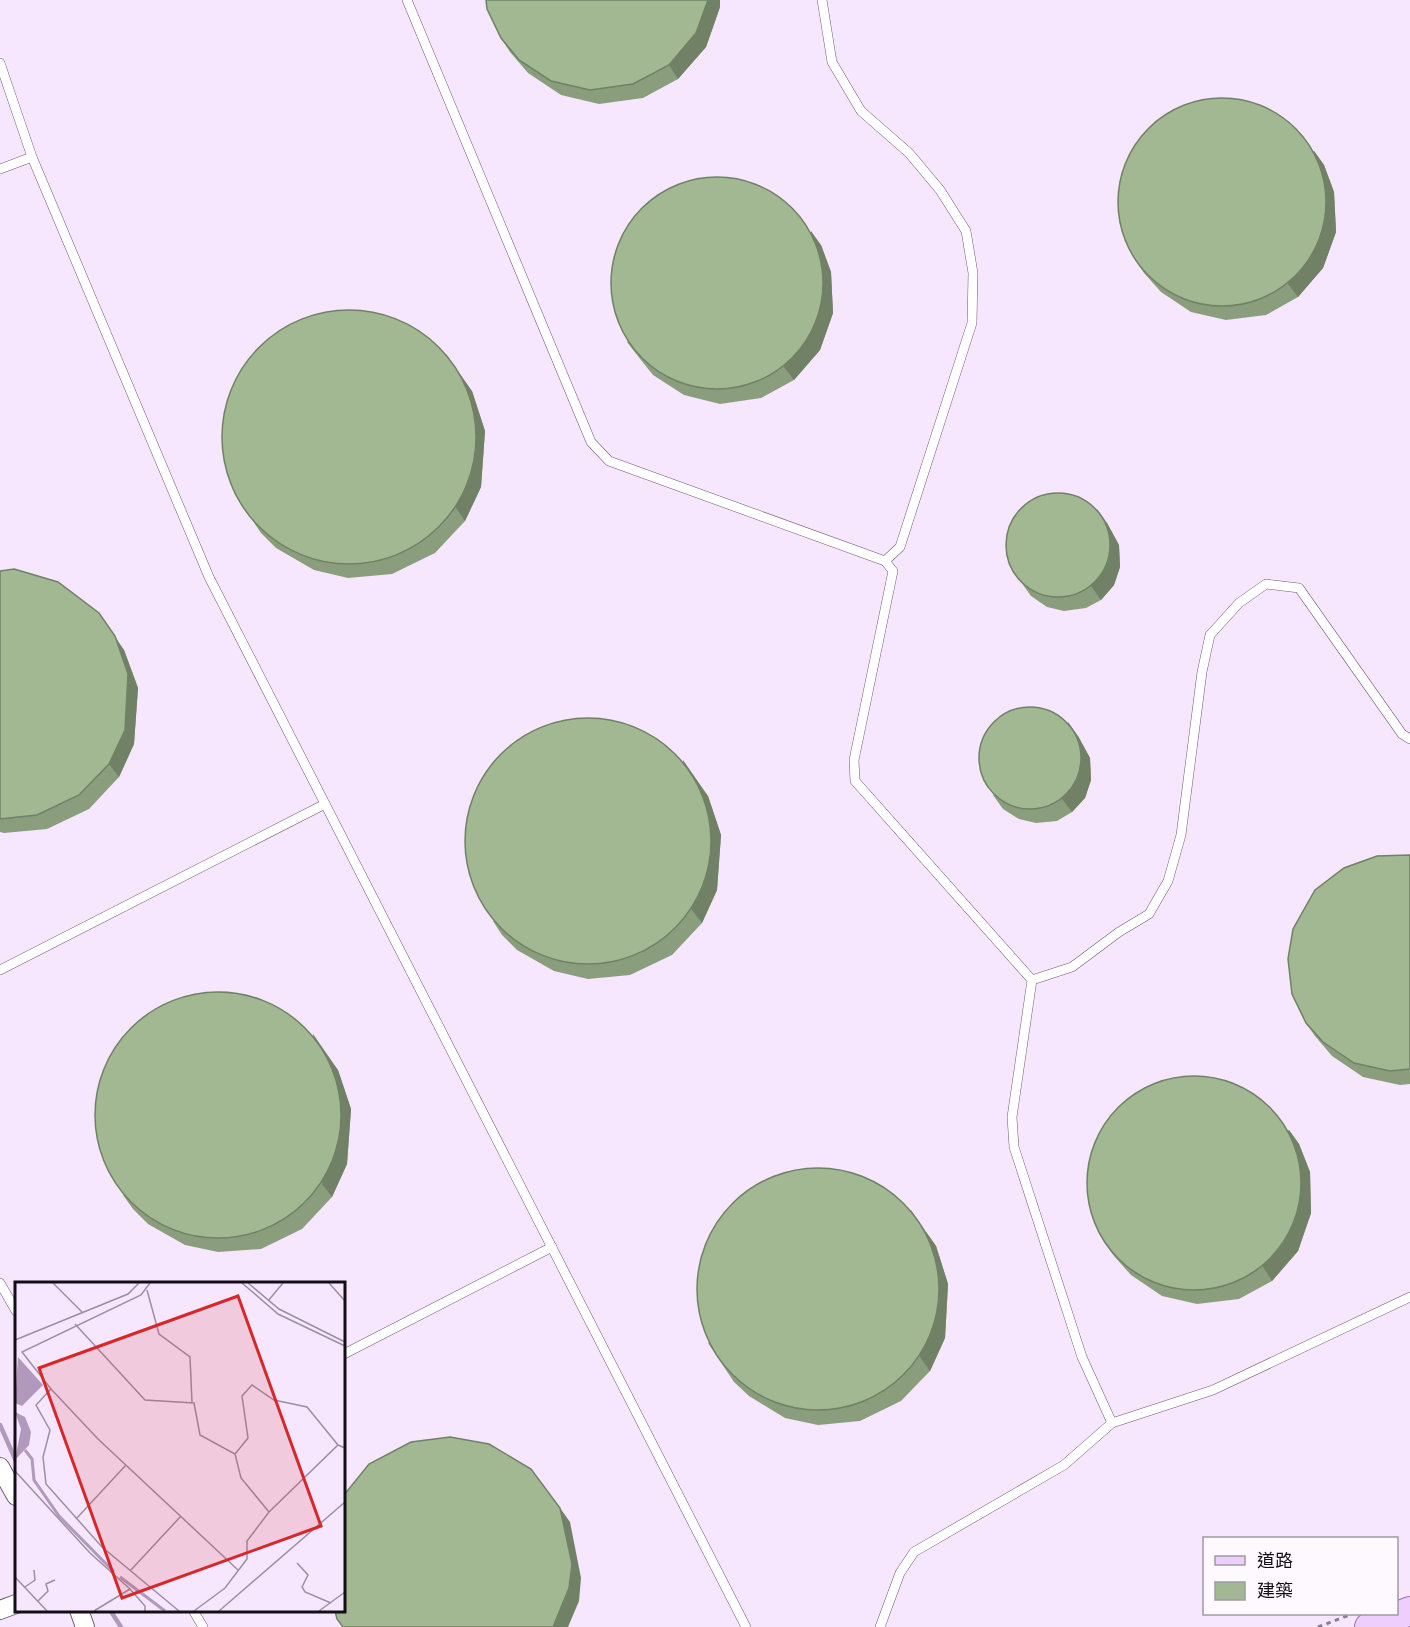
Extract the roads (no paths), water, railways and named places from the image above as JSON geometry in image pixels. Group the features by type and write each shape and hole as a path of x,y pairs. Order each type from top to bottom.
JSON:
{"main road":[{"path":"1369,1627 1410,1611"}],"street":[{"path":"0,1467 15,1494"},
{"path":"0,1610 15,1604"},
{"path":"79,1612 85,1627"}],"lane":[{"path":"407,0 591,442 609,461 885,561 893,571 854,760 855,781 1032,980 1012,1117 1014,1147 1082,1357 1112,1423"},
{"path":"822,0 832,62 861,111 909,153 940,190 966,231 973,273 972,323 900,547 885,561"},
{"path":"0,63 32,157 209,577 746,1627"},
{"path":"0,169 32,157"},
{"path":"1032,980 1072,967 1119,932 1149,914 1168,880 1181,835 1202,672 1210,636 1239,603 1266,584 1299,588 1402,734 1410,739"},
{"path":"0,970 325,804"},
{"path":"345,1353 552,1247"},
{"path":"0,1283 15,1309"},
{"path":"880,1627 900,1573 914,1552 1064,1465 1112,1423 1213,1390 1410,1297"},
{"path":"194,1612 203,1627"}],"waterway":[{"path":"0,1425 15,1459"},
{"path":"111,1612 121,1627"}]}
